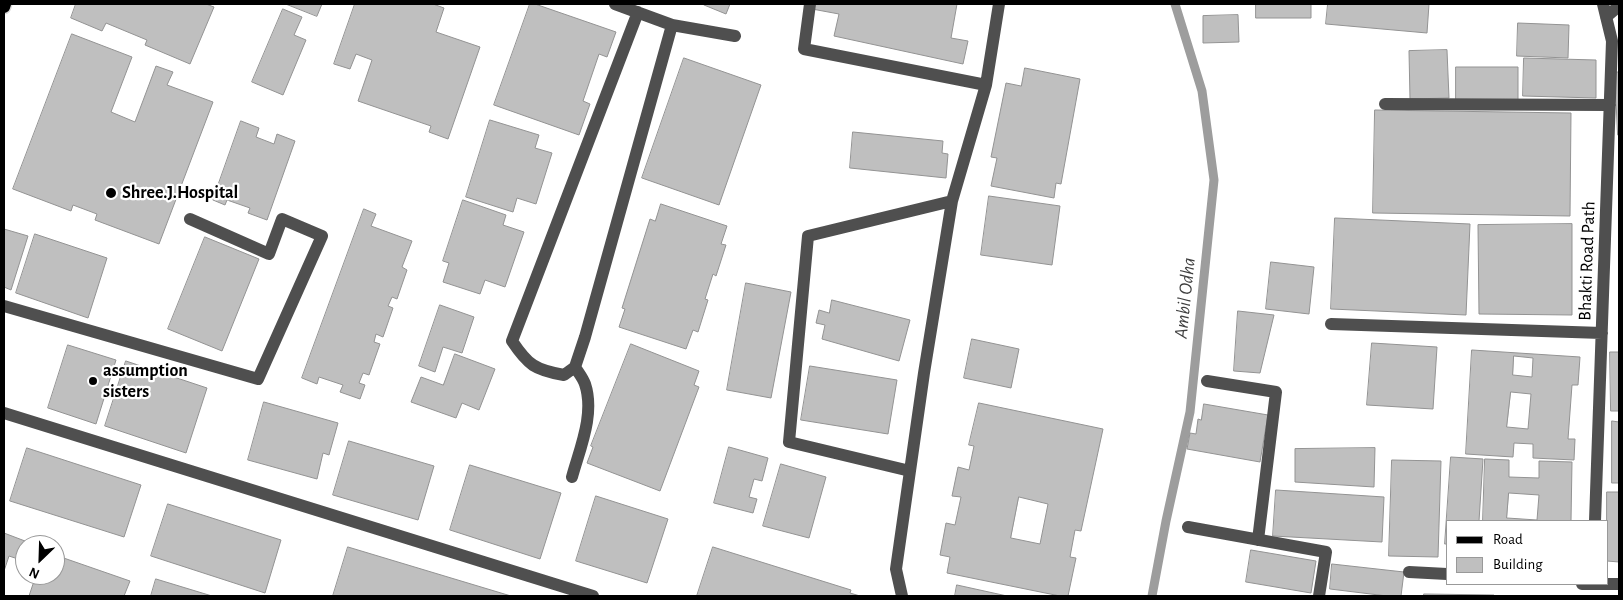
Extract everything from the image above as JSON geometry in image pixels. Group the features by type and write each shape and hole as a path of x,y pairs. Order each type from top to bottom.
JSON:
{"street":[{"path":"616,4 672,25 735,36"},
{"path":"810,4 804,49 986,85"},
{"path":"902,596 896,568 952,201 986,85 999,4"},
{"name":"Bhakti Road Path","path":"1595,520 1612,41 1603,4"},
{"path":"1606,18 1619,6"},
{"path":"638,12 512,341 524,359 542,371 564,375 575,366 585,337 672,25"},
{"path":"1385,104 1610,105"},
{"path":"910,471 789,442 808,236 952,201"},
{"path":"4,306 258,379 322,236 282,218 269,254 190,219"},
{"path":"1330,324 1602,333"},
{"path":"572,477 586,427 589,405 584,383 575,366"},
{"path":"1206,381 1276,392 1258,540"},
{"path":"4,412 593,596"},
{"path":"1188,527 1326,552 1319,596"},
{"path":"1410,572 1446,574"},
{"path":"1590,587 1619,584"}],"building":[{"path":"76,4 206,4 214,7 190,64 145,45 147,40 106,23 102,31 71,18"},
{"path":"286,4 322,4 317,16"},
{"path":"355,4 433,4 444,8 436,32 480,47 448,139 429,132 431,126 358,101 372,60 356,54 350,69 334,64"},
{"path":"530,4 535,4 616,32 607,57 599,54 583,101 590,104 579,135 494,105"},
{"path":"704,4 730,4 726,14"},
{"path":"813,4 957,4 951,38 968,41 963,64 834,36 839,14 812,9"},
{"path":"1256,4 1311,4 1311,18 1256,18"},
{"path":"1328,4 1429,4 1427,33 1326,24"},
{"path":"283,9 302,17 294,35 306,40 283,95 252,82"},
{"path":"1238,15 1239,42 1203,43 1203,16"},
{"path":"1518,23 1569,25 1568,58 1517,56"},
{"path":"72,34 132,57 111,112 135,122 156,66 173,72 167,85 213,102 159,244 95,220 97,214 73,205 71,211 13,189"},
{"path":"1447,50 1449,98 1410,99 1409,51"},
{"path":"684,58 761,85 719,205 642,178"},
{"path":"1524,58 1596,60 1596,98 1523,96"},
{"path":"1456,67 1518,67 1518,101 1456,100"},
{"path":"1025,68 1080,79 1061,184 1056,183 1054,198 991,186 997,158 991,157 1006,83 1021,86"},
{"path":"1615,72 1619,72 1619,135 1618,135"},
{"path":"1375,110 1571,113 1570,216 1373,213"},
{"path":"490,120 539,135 535,148 552,153 536,204 517,198 513,212 466,197"},
{"path":"241,121 259,128 256,137 274,144 277,134 295,141 267,220 248,213 250,208 227,200 225,205 213,200"},
{"path":"853,132 943,141 942,153 948,154 946,178 850,168"},
{"path":"989,196 1060,206 1052,265 981,255"},
{"path":"463,200 506,215 503,225 524,232 505,287 485,280 480,294 443,282 449,263 443,261"},
{"path":"661,204 727,226 721,244 726,245 716,276 713,274 705,299 708,300 698,332 693,330 686,349 619,327 625,309 622,308 650,219 655,221"},
{"path":"364,209 376,214 371,226 412,241 402,267 407,270 397,299 392,297 388,306 393,308 383,337 376,334 374,342 380,344 369,375 363,373 359,383 365,385 360,399 340,392 343,385 319,377 317,384 302,378"},
{"path":"1335,218 1470,224 1466,315 1331,309"},
{"path":"1572,224 1572,315 1479,314 1478,225"},
{"path":"4,229 28,236 11,290 4,287"},
{"path":"35,234 107,258 88,318 16,293"},
{"path":"205,237 259,259 222,351 168,329"},
{"path":"1271,262 1314,267 1309,314 1266,309"},
{"path":"746,283 791,292 771,398 727,390"},
{"path":"832,300 910,320 899,361 822,339 825,325 816,323 819,310 829,313"},
{"path":"440,305 474,317 462,353 443,347 435,372 419,366"},
{"path":"1238,311 1274,315 1260,373 1234,371"},
{"path":"972,339 1019,349 1011,388 964,378"},
{"path":"1372,343 1437,347 1433,409 1367,405"},
{"path":"631,344 699,371 694,385 699,387 660,491 587,463 593,447 591,446"},
{"path":"68,345 116,360 96,424 48,408"},
{"path":"1472,350 1580,357 1578,385 1572,385 1568,439 1575,439 1574,460 1533,458 1533,444 1514,443 1513,457 1466,454","holes":["1514,356 1533,358 1532,377 1513,375","1511,392 1531,394 1528,429 1507,427"]},
{"path":"1610,352 1619,352 1619,411 1611,411"},
{"path":"455,354 495,369 479,410 462,403 456,418 411,402 421,377 443,385"},
{"path":"126,361 207,388 186,453 105,426"},
{"path":"810,366 897,380 888,434 801,420"},
{"path":"264,402 338,423 329,455 323,453 317,479 248,460"},
{"path":"979,403 1103,429 1081,531 1075,530 1070,557 1076,558 1068,596 947,573 950,557 940,555 946,523 955,525 961,497 952,496 958,467 969,470 974,446 969,445","holes":["1019,497 1048,504 1040,544 1011,538"]},
{"path":"1204,404 1268,415 1260,462 1187,449 1190,433 1196,434 1198,419 1201,420"},
{"path":"1612,421 1619,422 1619,483 1612,483"},
{"path":"349,441 434,466 418,520 333,495"},
{"path":"729,447 768,458 762,481 754,479 749,497 757,499 753,513 714,503"},
{"path":"27,448 141,485 124,537 10,501"},
{"path":"1375,448 1374,487 1295,482 1295,449"},
{"path":"1451,457 1483,459 1479,520 1447,520"},
{"path":"1485,459 1509,460 1509,477 1539,478 1539,461 1572,462 1571,520 1537,520 1483,520","holes":["1509,493 1539,495 1537,520 1507,518"]},
{"path":"1392,460 1441,461 1438,557 1389,556"},
{"path":"781,464 826,477 809,538 763,526"},
{"path":"470,465 561,493 540,559 450,530"},
{"path":"1276,490 1384,497 1382,542 1273,536"},
{"path":"1607,492 1619,492 1619,562 1608,561"},
{"path":"596,496 668,519 647,583 576,561"},
{"path":"168,504 281,540 265,593 151,556"},
{"path":"4,533 15,537 15,558 9,556 4,571"},
{"path":"348,547 511,596 333,596"},
{"path":"713,547 851,590 850,593 860,596 697,596"},
{"path":"1251,550 1316,561 1311,593 1246,582"},
{"path":"65,558 130,581 124,596 29,596 33,585 65,585"},
{"path":"1332,564 1404,572 1401,596 1330,589"},
{"path":"156,579 212,596 151,596"},
{"path":"957,585 1007,596 955,596"},
{"path":"1424,594 1494,595 1494,596 1424,596"}],"waterway":[{"name":"Ambil Odha","path":"1152,596 1190,412 1214,180 1202,91 1175,4"}],"place":[{"name":"Shree.J.Hospital","path":"111,193"},
{"name":"assumption sisters","path":"93,381"}]}
